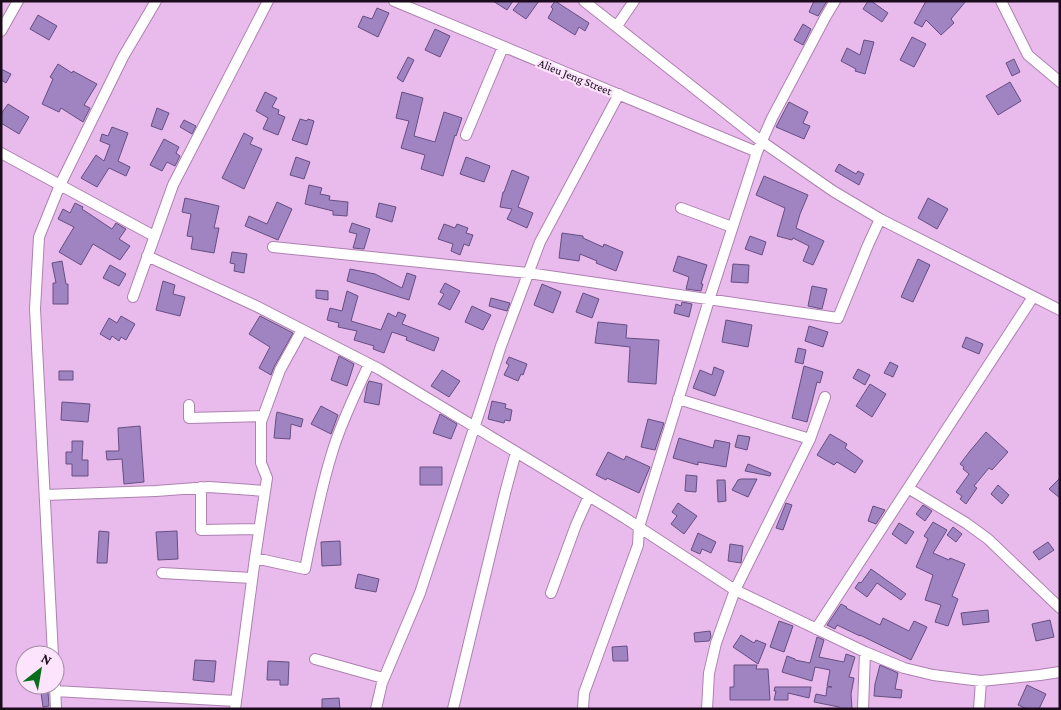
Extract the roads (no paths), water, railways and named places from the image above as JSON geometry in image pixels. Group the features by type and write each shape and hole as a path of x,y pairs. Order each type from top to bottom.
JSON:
{"street":[{"path":"1,31 18,1"},
{"path":"52,645 35,309 39,238 60,186 123,57 156,1"},
{"path":"133,297 173,185 268,1"},
{"name":"Alieu Jeng Street","path":"394,1 757,152"},
{"path":"584,1 761,141 833,191 880,219 1060,310"},
{"path":"617,26 634,1"},
{"path":"583,709 584,693 638,545 639,527 757,152 772,118 835,1"},
{"path":"1001,1 1028,55 1060,82"},
{"path":"466,135 503,47"},
{"path":"376,709 384,678 420,593 501,346 540,242 619,94"},
{"path":"1,153 154,236"},
{"path":"681,208 732,228"},
{"path":"273,247 528,273 838,318 880,219"},
{"path":"147,256 256,306 369,364 589,496 734,590 865,652 904,668 932,675 981,681 1060,672"},
{"path":"816,629 1034,297"},
{"path":"65,689 235,705 267,478 261,462 261,422 280,370 302,330"},
{"path":"255,558 305,569 318,504 332,452 349,407 369,364"},
{"path":"707,709 709,673 716,643 734,590 810,439 825,397"},
{"path":"678,399 810,439"},
{"path":"189,405 189,418 263,416"},
{"path":"453,709 516,452"},
{"path":"45,495 210,487 265,491"},
{"path":"201,488 201,530 259,529"},
{"path":"908,488 966,523 988,539 1060,608"},
{"path":"550,593 589,496"},
{"path":"162,572 252,578"},
{"path":"862,709 865,652"},
{"path":"315,659 384,678"},
{"path":"979,709 981,681"},
{"path":"55,695 56,709"}]}
